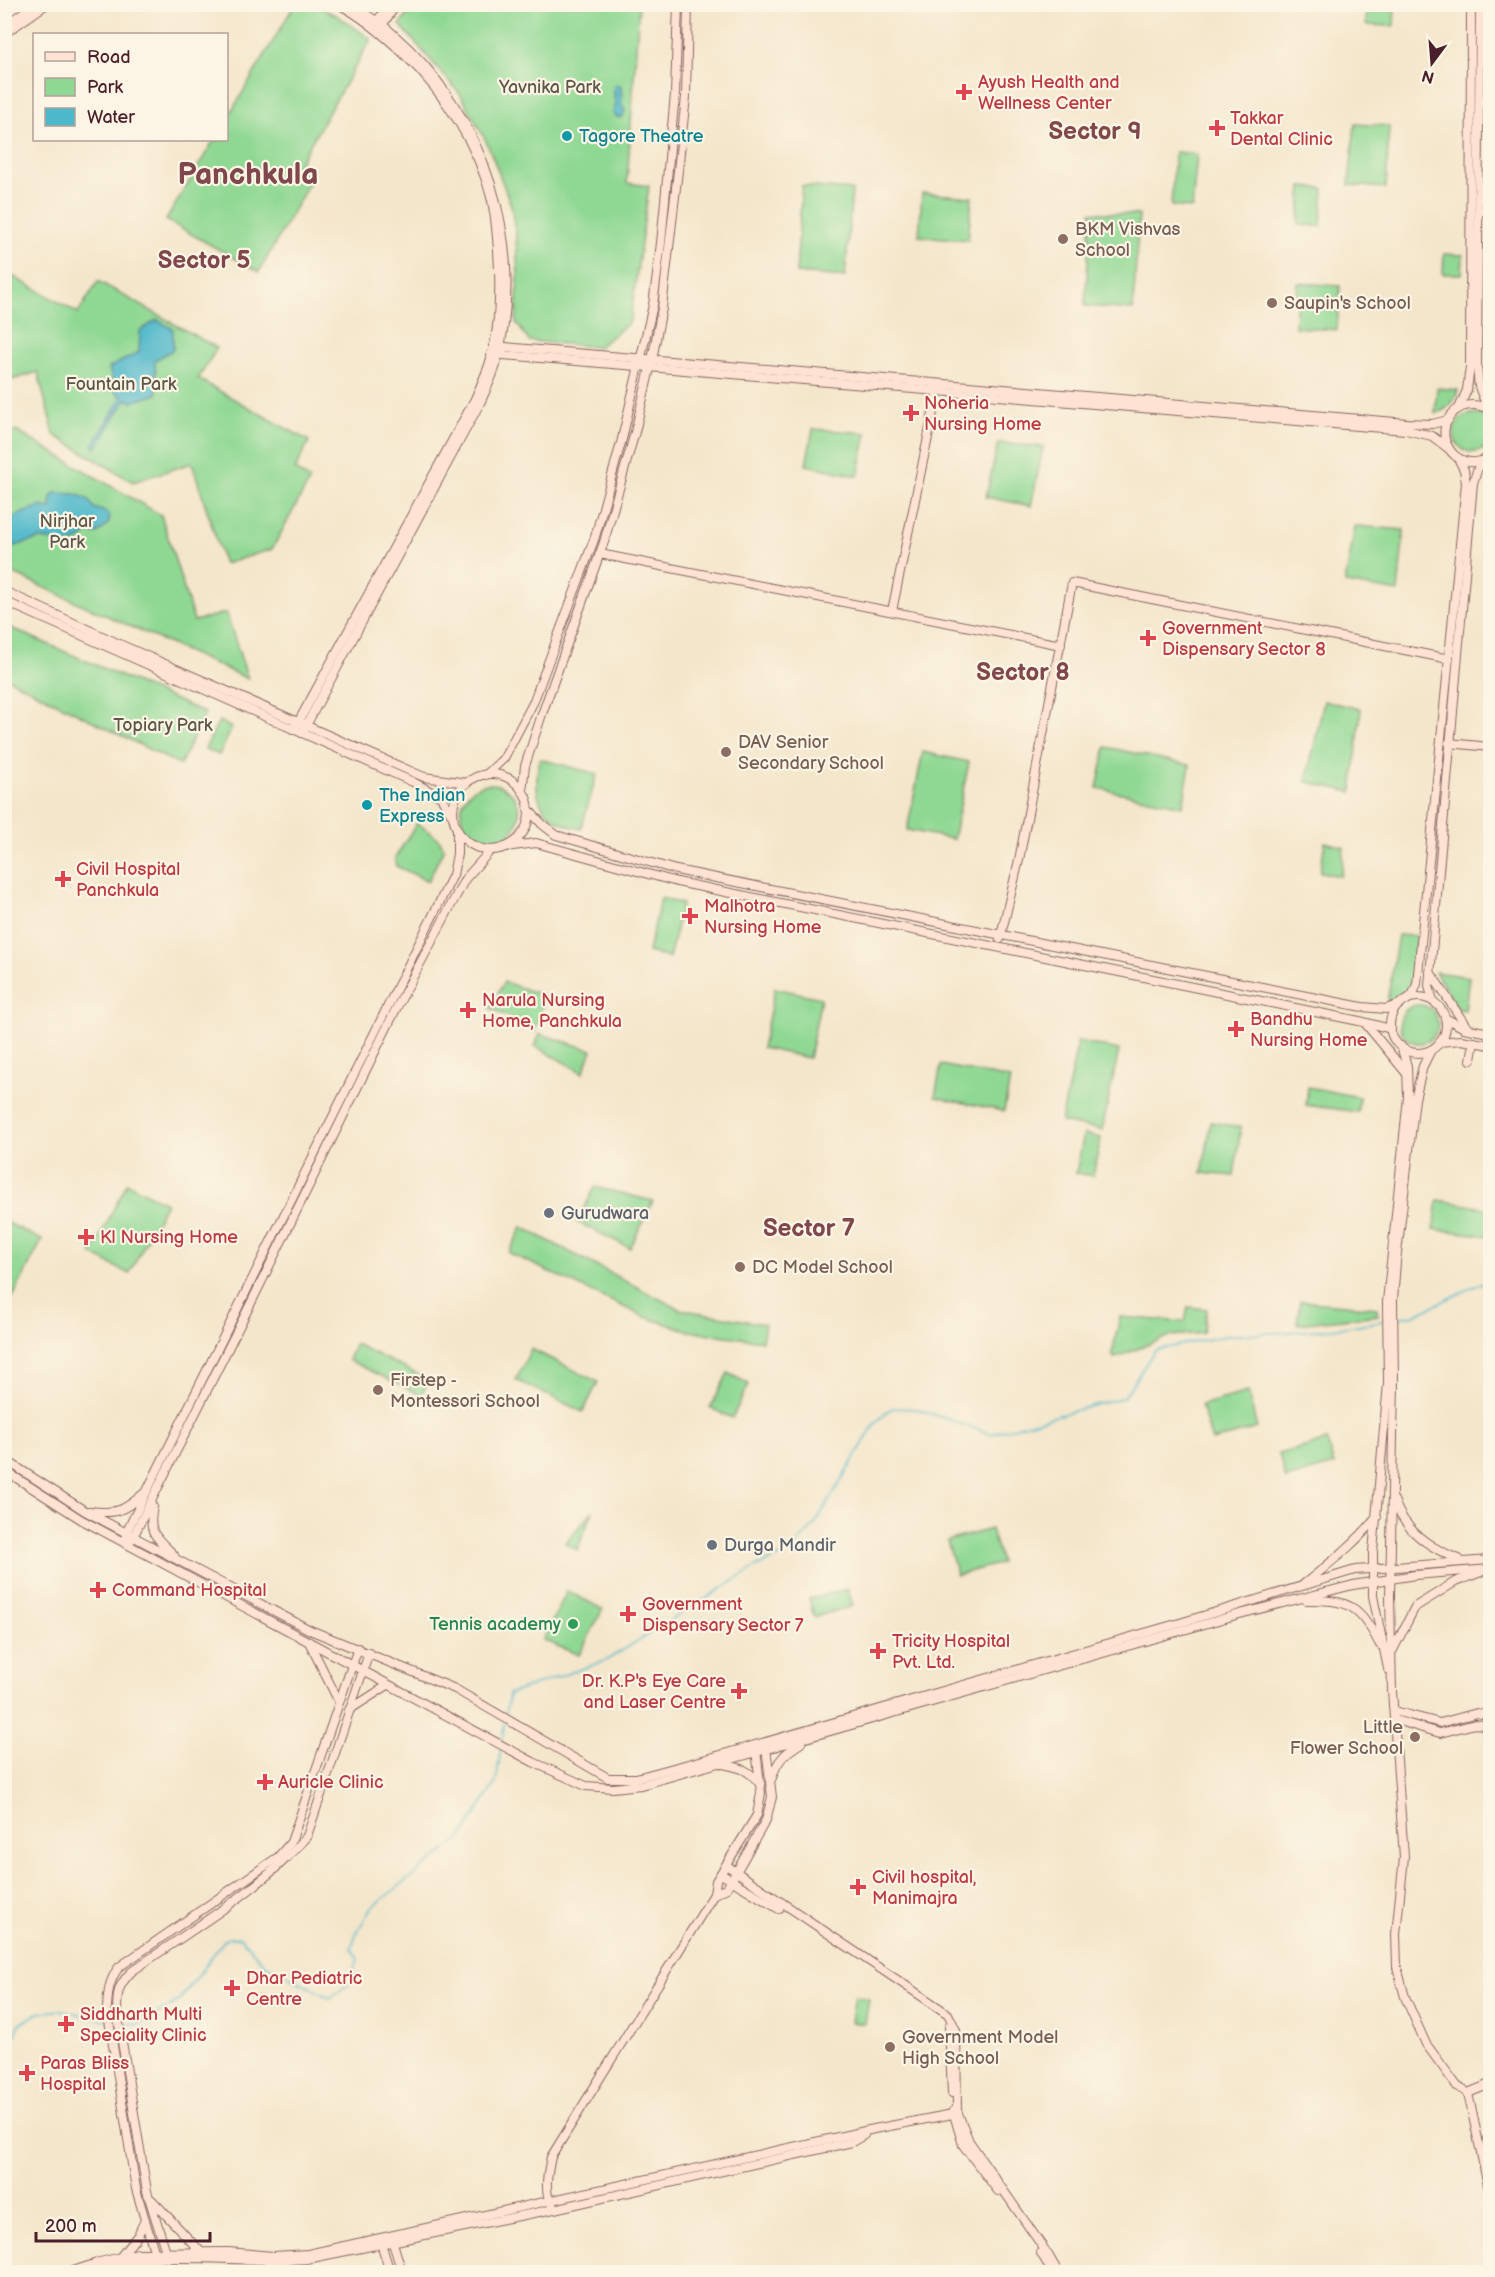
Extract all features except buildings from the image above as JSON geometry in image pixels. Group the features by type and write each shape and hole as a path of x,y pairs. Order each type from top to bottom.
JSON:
{"street":[{"path":"4,26 35,4"},
{"path":"4,34 47,4"},
{"path":"300,728 475,399 504,324 506,284 497,198 487,168 468,128 420,60 391,32 338,4"},
{"path":"351,4 377,26"},
{"path":"377,26 389,4"},
{"path":"377,26 397,4"},
{"path":"4,601 300,728 424,777 466,783 486,775 504,758 515,740 533,703 571,606 595,537 640,363 653,305 662,243 675,94 678,4"},
{"path":"688,4 686,98 662,308 635,432 600,554 525,766 522,791 528,809 556,835 676,870 1362,1007 1386,1009 1420,998 1433,1002 1441,1009 1445,1018 1446,1031 1440,1042 1431,1050 1423,1066 1415,1099 1390,1313"},
{"path":"1449,449 1444,433 1448,420 1459,408 1467,390 1470,367 1471,4"},
{"path":"1480,4 1477,367 1479,387 1489,409"},
{"path":"1479,211 1491,211"},
{"path":"495,351 1406,430 1432,436 1458,458 1464,470 1466,483 1417,984 1392,1015 1391,1029 1393,1037 1401,1046 1415,1053 1431,1050"},
{"path":"938,388 1407,423 1432,424 1448,420"},
{"path":"892,611 938,388"},
{"path":"1459,408 1476,405 1489,409"},
{"path":"1458,458 1468,462 1480,462 1491,457"},
{"path":"1433,1002 1429,986 1449,743 1473,483 1480,462"},
{"path":"600,554 1061,645"},
{"path":"998,946 1019,860 1072,583 1449,659"},
{"path":"4,591 300,728 441,797 462,837 475,847 491,850 536,843 676,882 998,946 1391,1029"},
{"path":"1449,743 1491,747"},
{"path":"486,775 506,778 522,791"},
{"path":"453,816 455,798 466,783"},
{"path":"505,847 520,836 525,828 528,809"},
{"path":"181,1562 151,1530 152,1492 328,1125 453,875 458,830"},
{"path":"125,1543 397,1007 465,879 491,850"},
{"path":"1430,972 1468,1029"},
{"path":"1445,1018 1468,1029 1491,1033"},
{"path":"1364,1022 1408,1075"},
{"path":"1440,1042 1451,1040 1491,1045"},
{"path":"1471,1060 1474,1042"},
{"path":"1401,1046 1408,1075 1408,1097 1391,1249 1391,1493 1388,1654 1404,1857 1396,1934 1397,1967 1405,1997 1426,2044 1457,2086 1468,2093 1491,2195"},
{"path":"333,1116 341,1120"},
{"path":"328,1125 337,1129"},
{"path":"1388,1654 1373,1596 1373,1568 1390,1332"},
{"path":"4,1460 85,1511 310,1630 455,1689 608,1778 636,1778 756,1748 812,1737 1295,1600 1373,1581 1491,1569"},
{"path":"4,1470 82,1520 484,1736 586,1786 613,1788 641,1785 718,1764 756,1748"},
{"path":"85,1511 106,1513 122,1511 152,1492"},
{"path":"1391,1493 1398,1514 1411,1532 1441,1552 1464,1561"},
{"path":"1301,1587 1364,1533 1378,1516"},
{"path":"766,1746 1355,1570 1491,1560"},
{"path":"1388,1654 1415,1607 1455,1582 1491,1569"},
{"path":"1295,1600 1331,1600 1348,1604 1367,1620 1388,1654"},
{"path":"309,1642 339,1702"},
{"path":"155,2255 136,2189 108,2012 108,1989 112,1976 119,1967 262,1869 278,1857 291,1842 358,1648"},
{"path":"167,2255 148,2196 117,2012 120,1984 131,1972 263,1879 289,1857 307,1836 369,1653"},
{"path":"349,1710 388,1684"},
{"path":"1394,1711 1440,1723 1477,1713 1491,1716"},
{"path":"1395,1720 1440,1733 1475,1724 1491,1726"},
{"path":"771,1786 775,1765 784,1754 812,1737"},
{"path":"714,1894 727,1888 766,1820 772,1797 766,1746"},
{"path":"554,2209 549,2201 547,2176 551,2157 714,1894 716,1881 757,1815 761,1785 756,1748"},
{"path":"718,1764 739,1767 751,1772 761,1785"},
{"path":"726,1865 948,2014 956,2030 956,2114 969,2141 1058,2272"},
{"path":"721,1874 779,1909"},
{"path":"949,2026 956,2114 963,2145 1033,2240 1052,2272"},
{"path":"1468,2093 1491,2084"},
{"path":"392,2239 549,2201 874,2129 956,2114"},
{"path":"167,2255 200,2252 273,2256 308,2254 554,2209 852,2142 874,2129"},
{"path":"148,2196 200,2252"},
{"path":"120,2257 138,2235 145,2220"},
{"path":"392,2239 402,2272"},
{"path":"70,2272 99,2262 138,2253 274,2262 307,2259 380,2241"},
{"path":"380,2241 390,2272"},
{"path":"90,2272 155,2255"}],"green space":[{"path":"295,4 314,5 336,15 371,39 297,167 312,178 259,272 166,220 213,141 228,141 228,117"},
{"name":"Yavnika Park","path":"414,5 639,5 627,183 649,186 630,322 598,347 529,341 516,322 518,275 516,236 511,205 486,141 460,94 400,25"},
{"path":"1367,5 1395,5 1394,26 1366,25"},
{"path":"1355,124 1389,126 1386,188 1349,185"},
{"path":"1175,152 1197,154 1192,208 1171,206"},
{"path":"802,186 852,190 845,277 796,273"},
{"path":"1302,187 1324,189 1321,226 1299,225"},
{"path":"922,193 972,197 968,240 919,236"},
{"path":"1091,212 1139,215 1133,310 1085,306"},
{"path":"1444,254 1463,255 1462,274 1443,274"},
{"name":"Fountain Park","path":"5,272 78,313 98,281 217,348 198,379 309,441 295,470 310,480 272,549 224,564 192,463 133,482 54,435 38,372 5,382"},
{"path":"1298,283 1340,286 1337,330 1295,327"},
{"path":"1437,388 1458,390 1450,405 1435,414"},
{"path":"1473,414 1486,420 1492,433 1486,446 1473,452 1460,446 1454,433 1460,420"},
{"path":"813,429 867,433 858,476 806,465"},
{"name":"Nirjhar Park","path":"16,431 161,515 194,621 226,613 248,679 5,570 5,434"},
{"path":"998,443 1043,447 1031,506 986,497"},
{"path":"1355,526 1404,530 1398,592 1345,583"},
{"name":"Topiary Park","path":"4,625 205,713 180,765 5,677"},
{"path":"1324,701 1361,709 1352,792 1306,782"},
{"path":"219,721 232,728 219,755 205,749"},
{"path":"1106,747 1190,765 1183,806 1097,788"},
{"path":"923,752 969,762 953,839 907,830"},
{"path":"540,759 597,774 581,829 558,821 544,809 540,802 537,785"},
{"path":"490,784 501,786 514,797 519,813 517,824 506,837 490,842 479,840 466,829 461,813 463,802 474,789"},
{"path":"417,823 438,838 444,848 428,881 396,866 395,858"},
{"path":"1325,842 1344,847 1341,876 1320,872"},
{"path":"661,898 682,904 669,958 648,952"},
{"path":"1398,935 1417,936 1414,966 1409,985 1404,992 1397,999 1387,1003"},
{"path":"1435,972 1469,977 1465,1010 1458,1009"},
{"path":"504,982 545,996 535,1031 490,1008"},
{"path":"775,988 821,998 809,1058 762,1048"},
{"path":"1419,1005 1426,1006 1432,1011 1437,1017 1437,1031 1432,1037 1426,1042 1419,1043 1412,1042 1406,1037 1401,1031 1400,1024 1401,1017 1406,1011 1412,1006"},
{"path":"540,1034 592,1050 583,1073 535,1046"},
{"path":"1078,1041 1119,1050 1102,1130 1061,1122"},
{"path":"941,1065 1010,1079 1004,1111 935,1097"},
{"path":"1308,1087 1359,1097 1358,1112 1306,1105"},
{"path":"1211,1122 1241,1127 1234,1176 1202,1173"},
{"path":"1084,1134 1101,1138 1093,1176 1076,1173"},
{"path":"127,1183 166,1203 129,1274 91,1254"},
{"path":"595,1187 653,1201 630,1248 577,1222"},
{"path":"1438,1200 1490,1209 1488,1236 1434,1229"},
{"path":"4,1221 42,1240 13,1297 5,1290"},
{"path":"522,1227 679,1309 765,1324 762,1341 689,1331 645,1317 509,1253"},
{"path":"1300,1301 1377,1308 1378,1315 1297,1324"},
{"path":"1188,1307 1207,1309 1203,1333 1170,1336 1114,1358 1112,1354 1120,1317 1185,1322"},
{"path":"355,1344 429,1380 421,1395 348,1360"},
{"path":"531,1349 598,1382 583,1412 516,1380"},
{"path":"728,1373 749,1384 732,1418 710,1408"},
{"path":"1248,1392 1257,1428 1212,1441 1201,1405"},
{"path":"1327,1441 1334,1465 1286,1479 1279,1454"},
{"path":"593,1511 577,1550 565,1543"},
{"path":"991,1529 1001,1563 957,1575 947,1541"},
{"path":"848,1589 853,1606 814,1617 809,1599"},
{"name":"Tennis academy","path":"567,1591 603,1609 579,1655 543,1640"},
{"path":"855,1996 869,1999 865,2024 851,2022"}],"water":[{"path":"614,85 621,86 622,105 625,110 620,118 613,113 616,102"},
{"path":"157,320 173,329 173,350 155,360 157,394 132,402 126,399 96,448 93,446 122,396 116,393 109,368 139,352 140,331"},
{"path":"54,493 76,494 88,499 94,508 108,513 109,522 97,534 88,533 78,541 59,544 39,539 5,547 5,520 40,506 51,508 51,497"}],"waterway":[{"path":"1396,1318 1412,1316 1490,1279"},
{"path":"506,1714 509,1694 607,1660 756,1567 790,1552 815,1524 876,1422 892,1408 917,1409 991,1434 1124,1397 1155,1350 1225,1336 1333,1329 1383,1321"},
{"path":"502,1740 505,1721"},
{"path":"121,2022 136,2024 147,2020 180,2000 225,1939 240,1937 264,1964 330,1998 349,1984 358,1959 351,1948 371,1908 461,1838 496,1782 501,1748"},
{"path":"4,2061 20,2024 38,2013 61,2010 107,2020"}],"place":[{"name":"Ayush Health and Wellness Center","path":"964,92"},
{"name":"Takkar Dental Clinic","path":"1217,128"},
{"name":"Tagore Theatre","path":"567,136"},
{"name":"BKM Vishvas School","path":"1063,239"},
{"name":"Saupin's School","path":"1272,303"},
{"name":"Noheria Nursing Home","path":"911,413"},
{"name":"Government Dispensary Sector 8","path":"1148,638"},
{"name":"DAV Senior Secondary School","path":"726,752"},
{"name":"The Indian Express","path":"367,805"},
{"name":"Civil Hospital Panchkula","path":"63,879"},
{"name":"Malhotra Nursing Home","path":"690,916"},
{"name":"Narula Nursing Home, Panchkula","path":"468,1010"},
{"name":"Bandhu Nursing Home","path":"1236,1029"},
{"name":"Gurudwara","path":"549,1213"},
{"name":"Kl Nursing Home","path":"86,1237"},
{"name":"DC Model School","path":"740,1267"},
{"name":"Firstep - Montessori School","path":"378,1390"},
{"name":"Durga Mandir","path":"712,1545"},
{"name":"Command Hospital","path":"98,1590"},
{"name":"Government Dispensary Sector 7","path":"628,1614"},
{"name":"Tennis academy","path":"573,1624"},
{"name":"Tricity Hospital Pvt. Ltd.","path":"878,1651"},
{"name":"Dr. K.P's Eye Care and Laser Centre","path":"739,1691"},
{"name":"Little Flower School","path":"1415,1737"},
{"name":"Auricle Clinic","path":"265,1782"},
{"name":"Civil hospital, Manimajra","path":"858,1887"},
{"name":"Dhar Pediatric Centre","path":"232,1988"},
{"name":"Siddharth Multi Speciality Clinic","path":"66,2024"},
{"name":"Government Model High School","path":"890,2047"},
{"name":"Paras Bliss Hospital","path":"27,2073"}],"district":[{"name":"Sector 9","path":"1095,131"},
{"name":"Panchkula","path":"248,175"},
{"name":"Sector 5","path":"204,260"},
{"name":"Sector 8","path":"1023,672"},
{"name":"Sector 7","path":"809,1228"}]}
